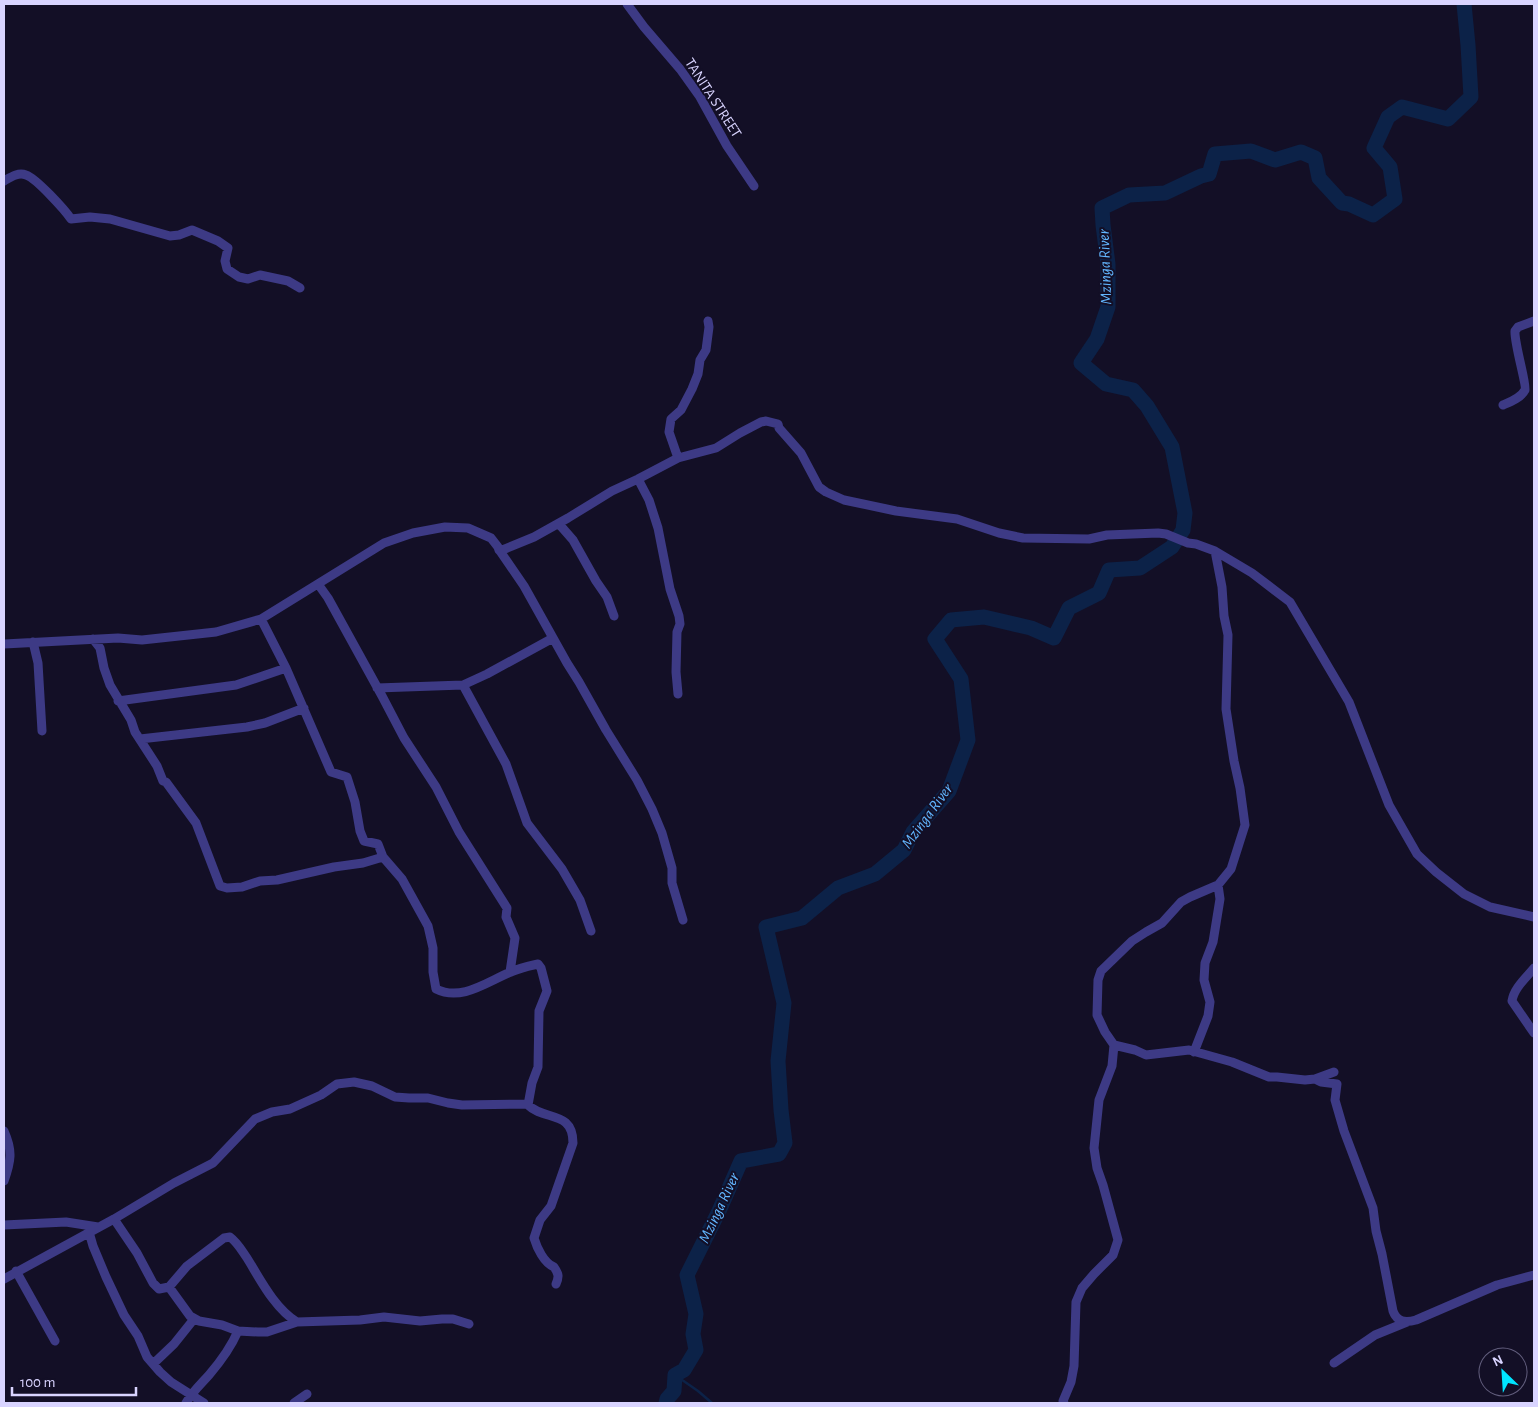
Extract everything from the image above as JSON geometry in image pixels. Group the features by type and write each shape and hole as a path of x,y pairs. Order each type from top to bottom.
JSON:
{"street":[{"name":"TANITA STREET","path":"627,4 680,69 700,97 727,146 754,186"},
{"path":"4,181 17,174 26,175 34,179 65,210 71,219 90,217 110,219 170,236 179,236 192,230 218,241 228,248 225,261 227,269 240,277 248,279 260,275 288,281 300,288"},
{"path":"678,458 669,432 671,419 681,410 698,374 700,360 706,350 708,321"},
{"path":"1502,405 1517,398 1525,390 1526,384 1520,365 1515,331 1534,321"},
{"path":"500,551 534,537 612,491 678,458 716,448 740,432 766,421 778,424 779,428 800,453 819,487 844,500 902,512 957,519 999,534 1023,538 1088,538 1158,533 1196,544 1215,551 1252,573 1290,602 1349,702 1389,805 1417,854 1464,894 1490,907 1534,917"},
{"path":"638,479 649,500 658,528 670,589 679,616 676,672 678,694"},
{"path":"558,524 573,540 596,582 607,597 614,616"},
{"path":"4,644 118,638 142,640 216,632 261,619 384,543 413,533 445,527 468,528 491,538 498,547 524,586 567,664 638,780 662,833 672,868 672,883 683,920"},
{"path":"1064,1403 1074,1366 1076,1302 1082,1288 1113,1254 1118,1240 1103,1184 1096,1168 1094,1148 1099,1100 1112,1066 1114,1045 1097,1015 1098,980 1101,971 1132,941 1162,922 1181,902 1218,885 1231,869 1245,825 1226,709 1228,635 1215,551"},
{"path":"318,584 328,598 404,738 436,787 460,832 507,908 506,917 515,938 510,972"},
{"path":"261,619 286,668 331,772 347,777 364,841 378,844 383,857 402,878 414,902 420,909 428,926 433,948 433,972 436,989 446,992 462,992 480,987 510,972 539,965 547,987 539,1011 538,1067 528,1107 560,1119 568,1124 573,1134 573,1143 551,1206 540,1220 534,1238 540,1254 557,1271 559,1277 556,1284"},
{"path":"377,688 463,685 553,638"},
{"path":"93,639 100,648 110,685 131,720 135,732 157,766 163,781 166,782 196,823 220,886 227,888 242,887 334,867 363,863 383,857"},
{"path":"34,642 38,663 42,731"},
{"path":"118,701 236,685 286,668"},
{"path":"463,685 506,764 527,823 562,869 580,900 592,931"},
{"path":"140,739 246,727 265,723 304,708"},
{"path":"1194,1052 1208,1016 1210,1002 1204,980 1205,963 1213,942 1219,908 1218,885"},
{"path":"1534,968 1517,988 1513,994 1512,1001 1534,1033"},
{"path":"1114,1045 1146,1055 1189,1050 1232,1062 1269,1077 1305,1080 1315,1079 1334,1072"},
{"path":"1315,1079 1321,1082 1337,1084 1335,1100 1344,1131 1374,1208 1376,1231 1393,1311 1399,1320 1407,1322"},
{"path":"4,1279 213,1162 255,1119 272,1112 290,1110 321,1095 337,1084 354,1082 372,1086 395,1097 428,1098 462,1105 528,1104"},
{"path":"4,1131 10,1145 10,1161 4,1181"},
{"path":"114,1219 159,1289 169,1287 192,1262 224,1238 230,1237 238,1244 272,1298 296,1322"},
{"path":"4,1225 77,1222 93,1230"},
{"path":"93,1230 95,1253 118,1304 138,1336 147,1357 188,1399 204,1403"},
{"path":"16,1271 56,1341"},
{"path":"1334,1363 1375,1335 1497,1285 1534,1275"},
{"path":"169,1287 194,1319 222,1325 238,1331 266,1332 296,1322 360,1320 384,1317 420,1321 453,1319 469,1324"},
{"path":"153,1364 174,1344 194,1319"},
{"path":"188,1399 229,1350 238,1331"},
{"path":"294,1403 307,1394"}],"waterway":[{"name":"Mzinga River","path":"666,1403 674,1391 675,1375 684,1370 696,1350 693,1334 696,1314 687,1275 719,1211 741,1161 779,1154 785,1143 778,1061 784,1003 766,927 802,918 838,888 875,874 904,850 913,832 949,791 968,740 961,679 935,639 951,620 984,617 1031,628 1054,638 1069,608 1099,593 1109,570 1140,568 1172,547 1183,530 1185,513 1172,447 1147,406 1133,390 1106,384 1081,363 1097,339 1108,307 1108,264 1102,208 1129,195 1165,193 1209,174 1215,154 1251,151 1275,160 1301,152 1315,158 1319,178 1342,203 1349,204 1373,215 1395,199 1390,167 1374,148 1388,117 1402,107 1448,119 1471,97 1464,4"},
{"path":"675,1375 712,1403"}]}
